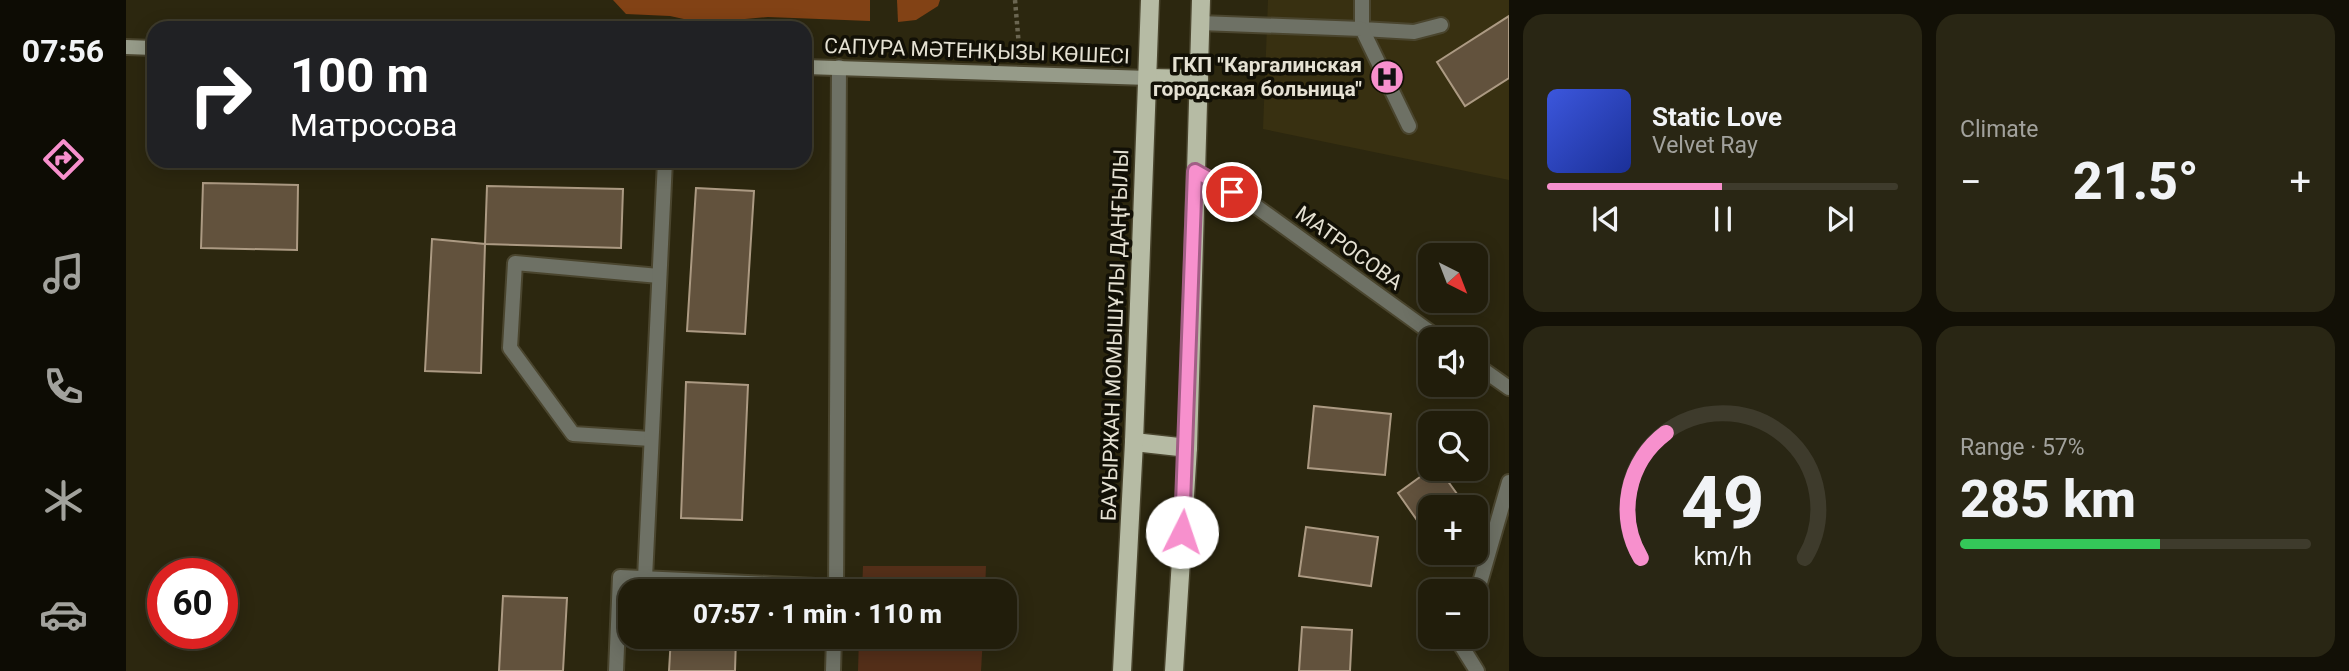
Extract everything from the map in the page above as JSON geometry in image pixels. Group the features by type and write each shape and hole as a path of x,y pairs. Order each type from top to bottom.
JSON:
{"main road":[{"name":"БАУЫРЖАН МОМЫШҰЛЫ ДАҢҒЫЛЫ","path":"1122,671 1135,442 1150,0"},
{"path":"1174,671 1188,448 1201,0"},
{"path":"1149,78 1199,79"},
{"path":"1135,442 1188,448"}],"street":[{"path":"1362,0 1362,29 1409,126"},
{"path":"1200,23 1414,32 1441,25"},
{"path":"126,47 147,48"},
{"path":"837,579 839,67"},
{"name":"САПУРА МӘТЕНҚЫЗЫ КӨШЕСІ","path":"812,68 1149,78"},
{"path":"645,578 665,168"},
{"name":"МАТРОСОВА","path":"1195,171 1251,202 1423,327"},
{"path":"652,439 573,434 510,348 515,263 659,276"},
{"path":"1488,373 1509,388"},
{"path":"1481,579 1509,482"},
{"path":"616,671 620,577 662,579"},
{"path":"833,671 834,649"},
{"path":"1463,649 1477,671"}],"path":[{"path":"1015,0 1021,73"}],"shaded area":[{"path":"613,0 870,0 870,21 768,17 693,21 670,16 626,14"},
{"path":"897,0 940,0 938,6 916,20 898,22"},
{"name":"ГКП \"Каргалинская городская больница\"","path":"1268,0 1509,0 1509,180 1263,129"},
{"path":"863,566 986,566 985,579 862,579"},
{"path":"859,649 982,649 981,671 858,671"}],"building":[{"path":"1509,16 1509,78 1465,106 1437,62"},
{"path":"203,183 298,185 297,250 201,248"},
{"path":"487,186 623,189 621,248 485,244"},
{"path":"696,188 754,191 745,334 687,331"},
{"path":"432,239 485,244 481,373 425,371"},
{"path":"686,382 748,385 742,520 681,518"},
{"path":"1314,406 1391,414 1385,475 1308,468"},
{"path":"1418,478 1418,481 1448,481 1458,495 1418,495 1418,522 1398,493"},
{"path":"1306,527 1378,537 1371,586 1299,576"},
{"path":"503,596 567,598 563,671 499,671"},
{"path":"1302,627 1352,630 1350,671 1299,671"},
{"path":"670,649 736,649 735,671 669,671"}],"place":[{"name":"ГКП \"Каргалинская городская больница\"","path":"1387,77"}],"route":[{"path":"1182,532 1188,448 1195,171 1232,192"}]}
